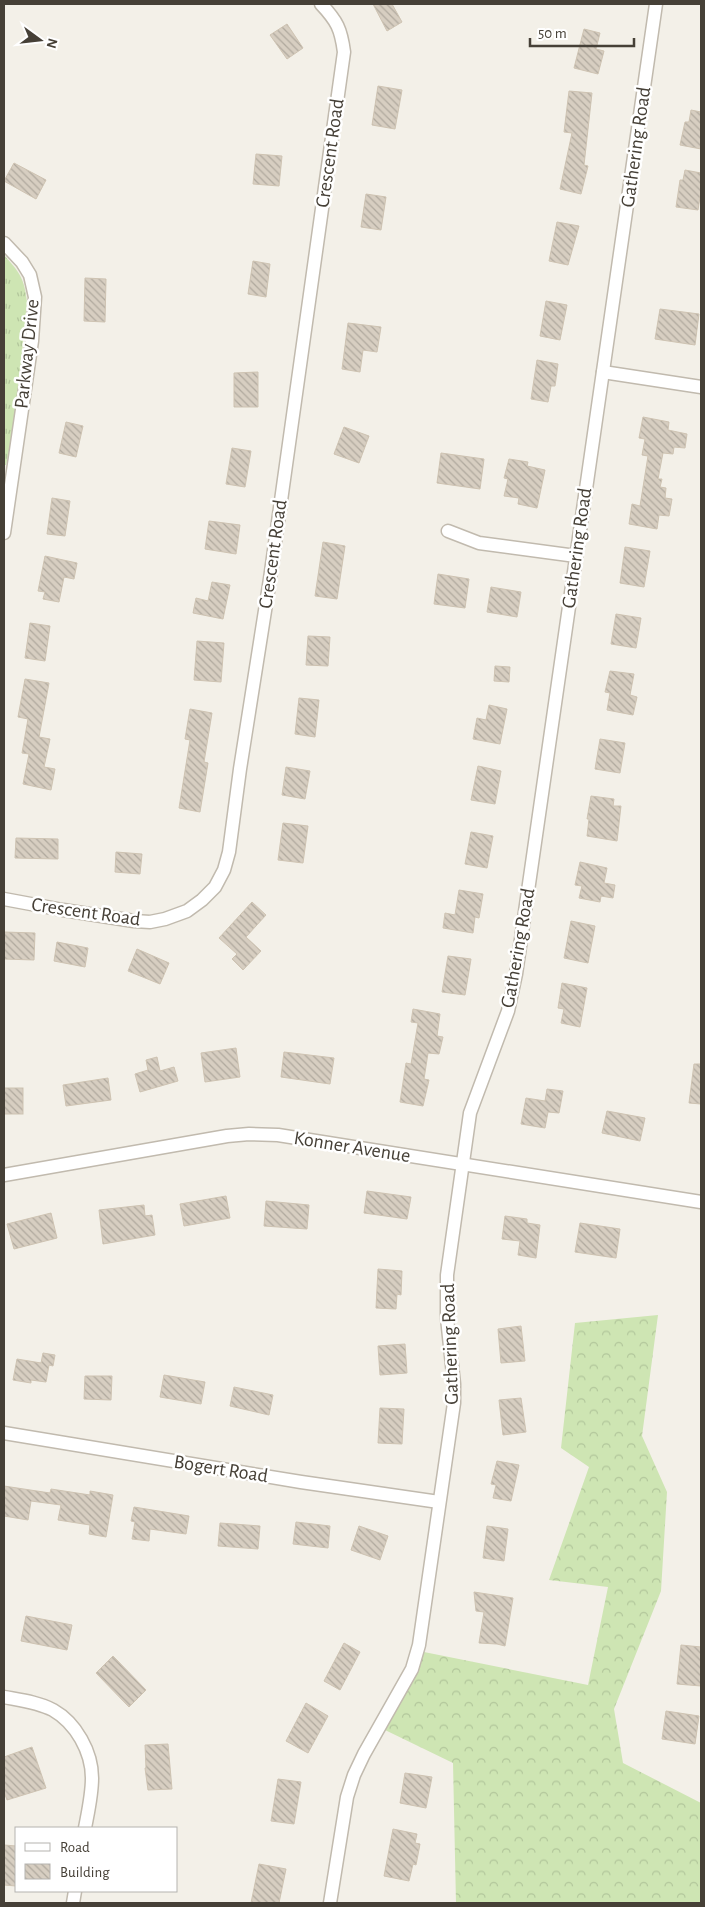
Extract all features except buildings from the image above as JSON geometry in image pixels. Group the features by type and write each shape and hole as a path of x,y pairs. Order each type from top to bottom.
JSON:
{"street":[{"name":"Crescent Road","path":"4,900 150,922 187,911 215,887 224,870 229,852 270,579 344,52 342,33 338,24 320,4"},
{"name":"Gathering Road","path":"330,1903 347,1797 354,1775 412,1669 419,1645 454,1403 454,1384 447,1318 447,1275 470,1114 508,1011 516,974 656,4"},
{"name":"Parkway Drive","path":"4,243 22,262 30,275 35,297 32,341 4,534"},
{"path":"603,372 701,387"},
{"path":"448,531 479,543 576,556"},
{"name":"Konner Avenue","path":"4,1175 227,1136 249,1134 278,1135 701,1202"},
{"name":"Bogert Road","path":"4,1434 301,1482 439,1502"},
{"path":"4,1697 53,1710 77,1733 89,1758 92,1777 85,1827"}],"green space":[{"path":"4,255 20,276 27,302 15,424 6,465 4,465"},
{"path":"658,1315 642,1436 667,1492 661,1591 614,1709 623,1763 701,1803 701,1903 456,1903 453,1763 385,1730 424,1652 588,1685 608,1587 549,1580 589,1467 561,1448 575,1323"}]}
